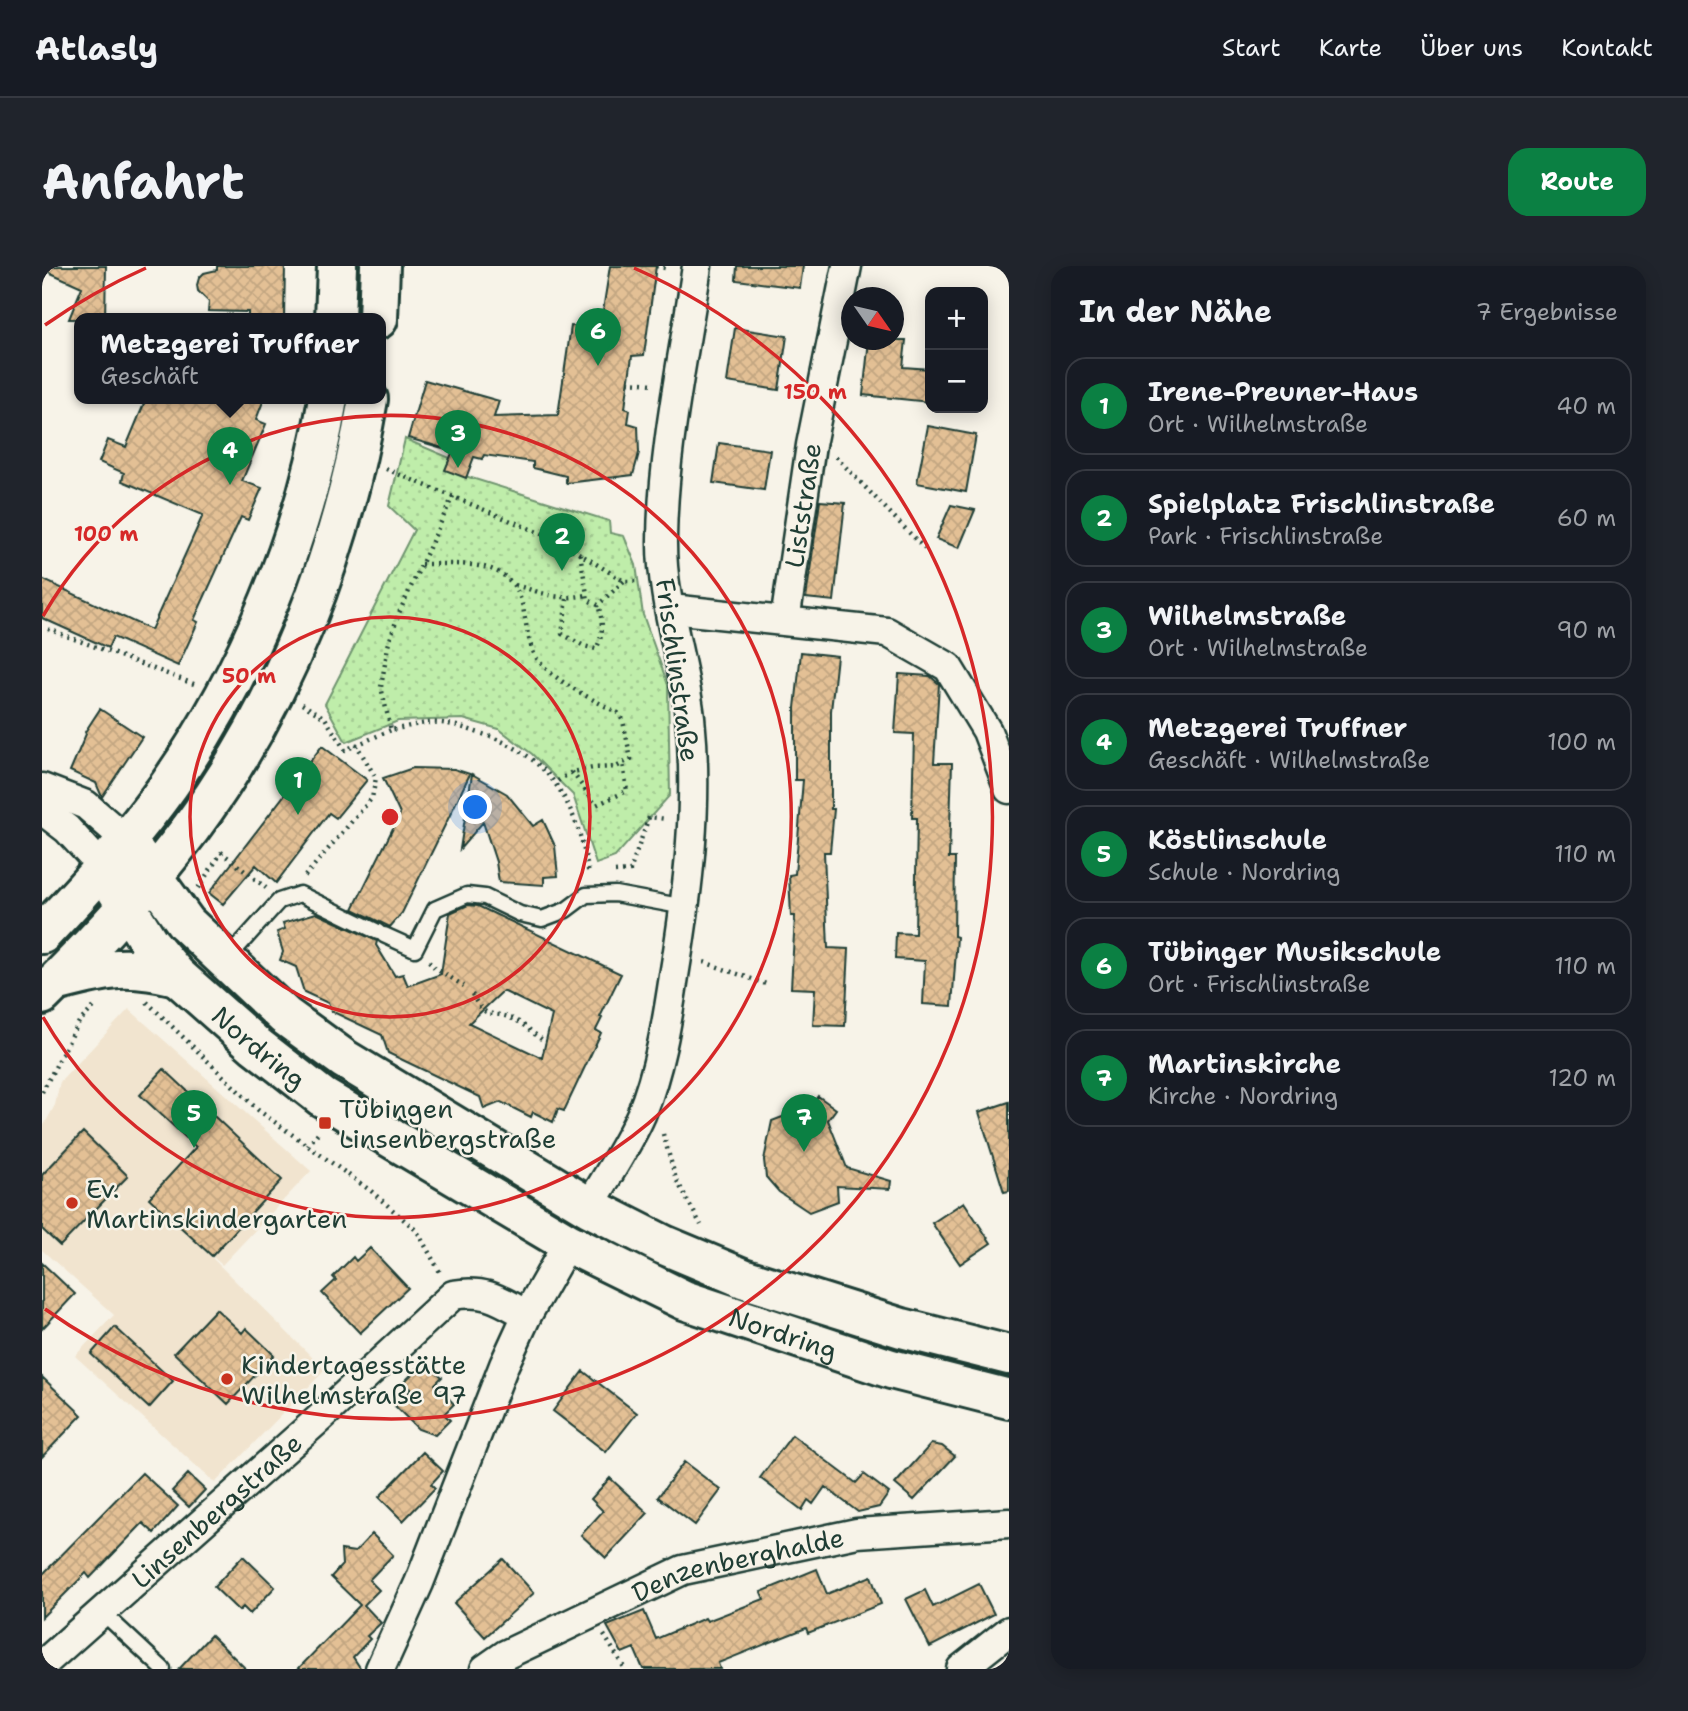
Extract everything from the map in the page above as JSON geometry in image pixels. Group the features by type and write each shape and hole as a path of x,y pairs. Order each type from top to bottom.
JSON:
{"street":[{"path":"335,313 337,266"},
{"path":"378,313 380,266"},
{"name":"Frischlinstraße","path":"589,1207 641,1116 655,1073 666,1030 685,907 692,820 690,716 664,579 662,541 665,486 697,266"},
{"name":"Liststraße","path":"785,621 814,434 847,266"},
{"path":"42,934 115,854 170,783 225,695 280,571 307,491 327,404"},
{"path":"48,989 126,906 191,828 230,770 275,689 319,588 338,531 358,459 367,404"},
{"path":"671,608 887,632 948,667 987,731 1009,789"},
{"path":"42,788 86,806 115,854"},
{"path":"42,810 75,836 115,854"},
{"name":"Nordring","path":"115,854 153,875 186,923 285,1016 344,1059 589,1207 664,1245 743,1278 902,1328 1009,1355"},
{"name":"Nordring","path":"115,854 126,906 148,941 177,976 256,1045 322,1097 568,1243 684,1300 891,1369 1009,1399"},
{"path":"48,989 115,968 148,969 177,976"},
{"path":"380,1669 419,1583 492,1392 527,1315 589,1207"},
{"path":"453,1295 472,1292 495,1297 527,1315"},
{"name":"Linsenbergstraße","path":"42,1665 320,1418 453,1295"},
{"name":"Denzenberghalde","path":"485,1669 505,1655 683,1570 857,1533 1009,1523"},
{"path":"961,1669 1009,1631"}],"lane":[{"path":"225,961 279,901 300,894 415,949 435,909 467,895 485,897 520,914 542,919 566,910 586,895 615,894 685,907"},
{"path":"102,1612 163,1669"}],"path":[{"path":"628,382 644,383"},
{"path":"814,434 925,549"},
{"path":"358,459 557,540 624,581 664,579"},
{"path":"391,730 381,687 388,646 398,615 453,496"},
{"path":"567,599 562,634 596,649 601,639 603,622 598,605 588,600 580,553"},
{"path":"422,564 482,565 498,571 515,585 554,597 567,599 587,595"},
{"path":"598,605 624,581"},
{"path":"515,585 537,658 564,683 618,713 624,720 631,759 616,767 572,772 556,782"},
{"path":"48,629 225,695"},
{"path":"275,689 325,718 345,750 391,730 431,722 461,727 497,738 528,757 556,782 573,811 589,876"},
{"path":"300,894 305,876 372,798 376,778 356,744"},
{"path":"572,772 596,805 627,791 623,763"},
{"path":"612,872 630,871 649,817 692,820"},
{"path":"191,828 255,877 279,901"},
{"path":"579,880 600,874"},
{"path":"415,949 435,968 464,986"},
{"path":"695,960 766,984"},
{"path":"472,994 479,1008 514,1019 546,1042"},
{"path":"143,998 258,1110 371,1192 417,1231 453,1295"},
{"path":"42,1092 79,1022 95,1006"},
{"path":"307,1146 324,1123"},
{"path":"662,1126 676,1179 706,1233"},
{"path":"617,1655 625,1669"}],"shaded area":[{"path":"129,1009 311,1171 222,1265 195,1241 325,1370 215,1483 75,1356 114,1315 42,1250 42,1129 55,1105 60,1082"}],"green space":[{"path":"344,404 348,404 342,456 305,579 236,732 184,812 179,809 231,729 288,612 321,519"},
{"path":"405,439 450,458 446,470 609,521 610,533 624,536 636,565 643,615 668,685 670,795 615,857 596,864 573,795 532,754 499,729 463,719 398,721 346,742 325,704 414,530 389,506"},
{"path":"164,938 279,1042 347,1088 416,1125 505,1179 501,1185 284,1054"}],"building":[{"path":"42,266 106,266 105,313 74,313 74,319 69,319 82,287 42,269"},
{"path":"217,266 285,266 284,313 208,311 209,302 198,291 197,285 204,273 217,270"},
{"path":"610,266 656,266 644,355 632,356 625,408 630,410 628,423 638,426 639,453 633,475 566,483 566,476 533,468 533,462 484,455 482,459 474,457 466,478 445,470 453,451 408,438 425,380 499,401 494,417 558,415 571,326 600,329"},
{"path":"737,266 803,266 800,288 736,280"},
{"path":"735,328 787,336 779,390 727,382"},
{"path":"906,340 903,367 925,369 925,402 863,395 868,350 904,350"},
{"path":"144,404 262,404 256,420 266,424 242,481 262,488 248,520 241,517 194,620 198,622 178,666 113,637 108,648 42,618 42,579 151,630 203,515 122,481 124,473 99,462 108,440 126,447"},
{"path":"928,426 976,435 966,492 917,483"},
{"path":"719,443 770,450 764,490 713,483"},
{"path":"820,501 845,503 834,601 806,598"},
{"path":"951,505 975,510 959,548 936,539"},
{"path":"801,652 837,656 831,711 831,809 834,809 830,852 824,852 828,948 849,949 845,1026 813,1025 815,989 791,988 795,916 791,916 789,875 795,874 803,780 795,780 795,708"},
{"path":"899,674 930,676 939,684 934,763 952,763 949,858 955,858 954,936 957,937 952,1006 923,1004 925,961 895,959 896,933 915,934 917,818 912,818 914,734 895,733"},
{"path":"100,709 142,737 102,797 96,783 70,771 85,732"},
{"path":"322,746 367,780 336,818 329,813 276,883 256,865 223,904 209,893"},
{"path":"413,768 454,769 470,774 402,913 390,927 353,909 400,814 383,778"},
{"path":"472,774 507,794 533,826 543,820 555,846 558,876 544,877 544,885 499,882 496,862 483,822 460,849"},
{"path":"468,905 478,906 621,974 600,1017 602,1018 596,1030 601,1033 564,1111 558,1109 553,1122 533,1112 531,1117 501,1102 484,1109 480,1097 388,1053 382,1035 331,1011 328,1003 304,992 296,967 280,960 283,952 277,932 285,929 283,923 316,913 377,941 376,945 395,976 403,974 408,986 441,974 450,913","holes":["503,991 552,1015 542,1058 469,1023"]},
{"path":"164,1069 282,1180 212,1256 149,1198 196,1147 140,1095"},
{"path":"818,1096 836,1109 828,1120 847,1168 891,1181 890,1189 837,1186 838,1201 809,1212 779,1192 766,1177 764,1160 772,1121 811,1106"},
{"path":"1009,1102 1009,1191 1004,1192 979,1112"},
{"name":"Ev. Martinskindergarten","path":"83,1132 128,1176 60,1246 42,1229 42,1175"},
{"path":"964,1202 991,1243 960,1264 932,1223"},
{"path":"370,1248 408,1288 360,1333 322,1293 336,1280 333,1277 353,1257 356,1261"},
{"path":"42,1263 75,1294 42,1329"},
{"name":"Kindertagesstätte Wilhelmstraße 97","path":"216,1309 242,1333 246,1328 274,1355 228,1404 174,1353"},
{"path":"115,1327 173,1381 149,1408 91,1354"},
{"path":"425,1361 442,1377 435,1384 454,1404 444,1414 450,1420 435,1435 418,1429 395,1406 411,1390 404,1382"},
{"path":"583,1371 637,1413 606,1452 553,1411"},
{"path":"42,1377 82,1415 42,1457"},
{"path":"792,1435 856,1483 864,1474 889,1493 879,1507 858,1512 825,1487 813,1504 808,1500 802,1510 760,1478"},
{"path":"931,1444 942,1446 955,1456 914,1500 895,1484"},
{"path":"423,1452 443,1471 431,1484 435,1488 403,1521 379,1497"},
{"path":"684,1462 721,1490 695,1525 658,1497"},
{"path":"142,1473 178,1506 154,1533 143,1523 90,1578 86,1573 42,1617 42,1575"},
{"path":"188,1474 205,1490 189,1507 172,1491"},
{"path":"610,1478 648,1513 606,1558 581,1535 603,1511 591,1499"},
{"path":"372,1534 393,1555 369,1580 379,1590 364,1605 381,1623 367,1636 370,1639 353,1657 361,1669 298,1669 360,1605 331,1577 342,1565 341,1550 355,1552"},
{"path":"243,1556 275,1587 250,1614 243,1607 239,1611 214,1587"},
{"path":"503,1559 534,1593 485,1637 454,1603"},
{"path":"817,1569 827,1594 871,1576 881,1604 808,1633 806,1628 718,1663 720,1669 643,1669 634,1648 622,1653 607,1626 644,1611 656,1639 705,1618 707,1621 764,1599 761,1592"},
{"path":"979,1584 994,1614 930,1647 906,1599 925,1590 933,1607"},
{"path":"211,1635 246,1669 179,1669"}],"place":[{"name":"Tübinger Musikschule","path":"598,366"},
{"name":"Wilhelmstraße","path":"458,468"},
{"name":"Metzgerei Truffner","path":"230,485"},
{"name":"Spielplatz Frischlinstraße","path":"562,571"},
{"name":"Irene-Preuner-Haus","path":"298,815"},
{"name":"Tübingen Linsenbergstraße","path":"325,1123"},
{"name":"Köstlinschule","path":"194,1148"},
{"name":"Martinskirche","path":"804,1152"},
{"name":"Ev. Martinskindergarten","path":"72,1203"},
{"name":"Kindertagesstätte Wilhelmstraße 97","path":"227,1379"}]}
